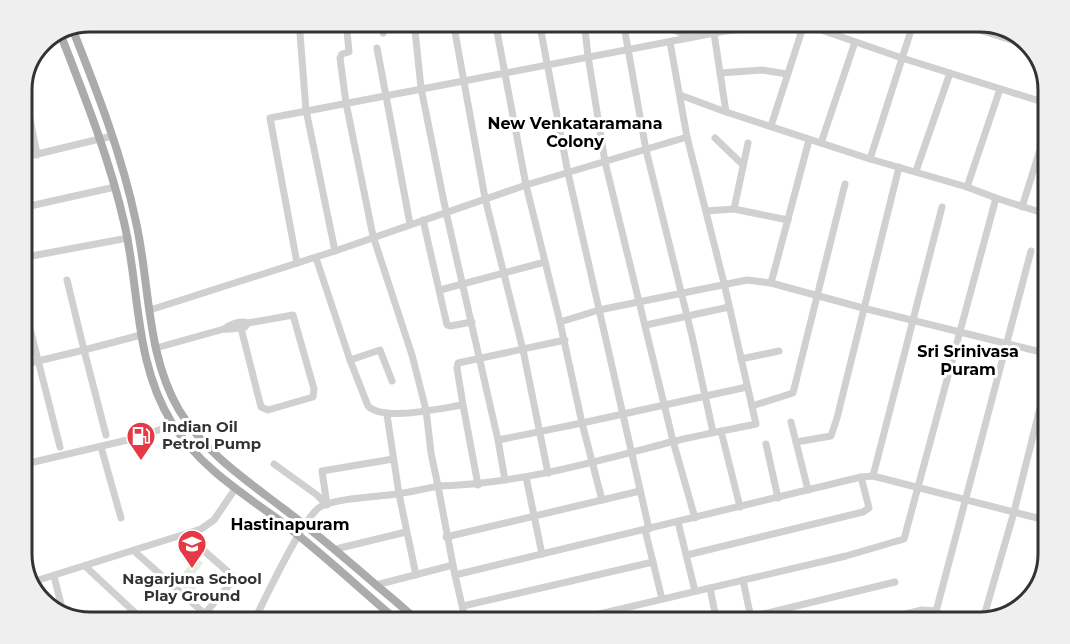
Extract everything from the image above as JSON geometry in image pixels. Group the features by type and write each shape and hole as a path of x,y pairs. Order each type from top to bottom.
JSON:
{"main road":[{"path":"74,34 128,186 137,223 156,348 166,385 180,411 200,439 231,469 336,549 407,612"},
{"path":"62,38 101,140 115,187 128,238 147,368 155,390 173,425 202,461 298,536 387,612"}],"street":[{"path":"300,32 306,110 335,251"},
{"path":"347,32 349,52 342,54 340,58 346,103 373,237 412,355 426,410 446,537 464,612"},
{"path":"415,32 421,88 446,212 481,359 505,480"},
{"path":"455,32 485,198 523,350 548,473"},
{"path":"497,32 526,185 565,340 591,463 602,500"},
{"path":"542,32 568,173 662,599"},
{"path":"585,32 605,162 673,441 695,518"},
{"path":"625,32 646,150 687,316 704,396 740,507"},
{"path":"680,32 692,37"},
{"path":"297,263 270,118 720,32"},
{"path":"771,126 801,32"},
{"path":"827,32 1038,101"},
{"path":"870,159 911,32"},
{"path":"714,33 726,112"},
{"path":"259,612 304,524 311,514 325,505 438,486 478,485 548,473 673,441 756,424 687,136 670,42"},
{"path":"821,143 855,42"},
{"path":"377,48 410,224"},
{"path":"720,73 762,70 788,74"},
{"path":"916,171 950,73"},
{"path":"967,187 1000,89"},
{"path":"680,95 809,140 916,171 1038,212"},
{"path":"32,131 37,155"},
{"path":"32,156 112,136"},
{"path":"150,309 316,258 485,198 687,136"},
{"path":"715,138 744,165"},
{"path":"771,283 809,140"},
{"path":"734,209 748,143"},
{"path":"1022,207 1038,156"},
{"path":"796,442 831,436 899,167"},
{"path":"752,406 793,393 845,184"},
{"path":"32,206 115,187"},
{"path":"607,612 846,556 904,539 996,198"},
{"path":"873,476 942,207"},
{"path":"706,211 734,209 788,220"},
{"path":"423,220 447,325 472,322"},
{"path":"32,256 128,238"},
{"path":"914,612 922,610 937,612 1031,251"},
{"path":"316,258 368,406 374,412 387,415 463,405"},
{"path":"440,290 545,262"},
{"path":"67,280 105,435"},
{"path":"560,322 599,310 747,280 771,283 863,309 1038,351"},
{"path":"646,325 729,307"},
{"path":"156,348 224,329 231,330 245,325 293,315 314,389 313,397 268,410 261,407 245,325"},
{"path":"32,335 60,447"},
{"path":"32,363 141,335"},
{"path":"478,485 457,365 461,362 565,340"},
{"path":"350,360 381,350 392,381"},
{"path":"741,359 779,351"},
{"path":"498,440 747,387"},
{"path":"387,415 399,494 416,575"},
{"path":"985,612 1014,512 1038,416"},
{"path":"791,422 808,490"},
{"path":"32,463 136,438 173,425"},
{"path":"766,444 778,498"},
{"path":"101,447 121,518"},
{"path":"325,505 322,471 393,459"},
{"path":"274,464 317,495 325,505"},
{"path":"455,575 861,477 873,476 1038,518"},
{"path":"526,477 543,554"},
{"path":"687,555 863,512 868,508 861,477"},
{"path":"37,580 201,529 214,520 235,489"},
{"path":"446,537 640,491"},
{"path":"678,522 695,591"},
{"path":"336,549 406,532"},
{"path":"186,535 235,578 207,612"},
{"path":"134,551 203,612"},
{"path":"463,606 652,562"},
{"path":"376,585 453,565"},
{"path":"85,566 131,612"},
{"path":"54,576 61,605"},
{"path":"743,580 750,612"},
{"path":"782,612 896,582"},
{"path":"710,588 715,612"}],"shaded area":[{"name":"Nagarjuna School Play Ground","path":"196,557 203,563 193,576 200,583 191,594 176,582"}],"place":[{"name":"Indian Oil Petrol Pump","path":"141,462"},
{"name":"Nagarjuna School Play Ground","path":"192,570"}],"district":[{"name":"New Venkataramana Colony","path":"575,132"},
{"name":"Sri Srinivasa Puram","path":"968,360"},
{"name":"Hastinapuram","path":"290,524"}]}
